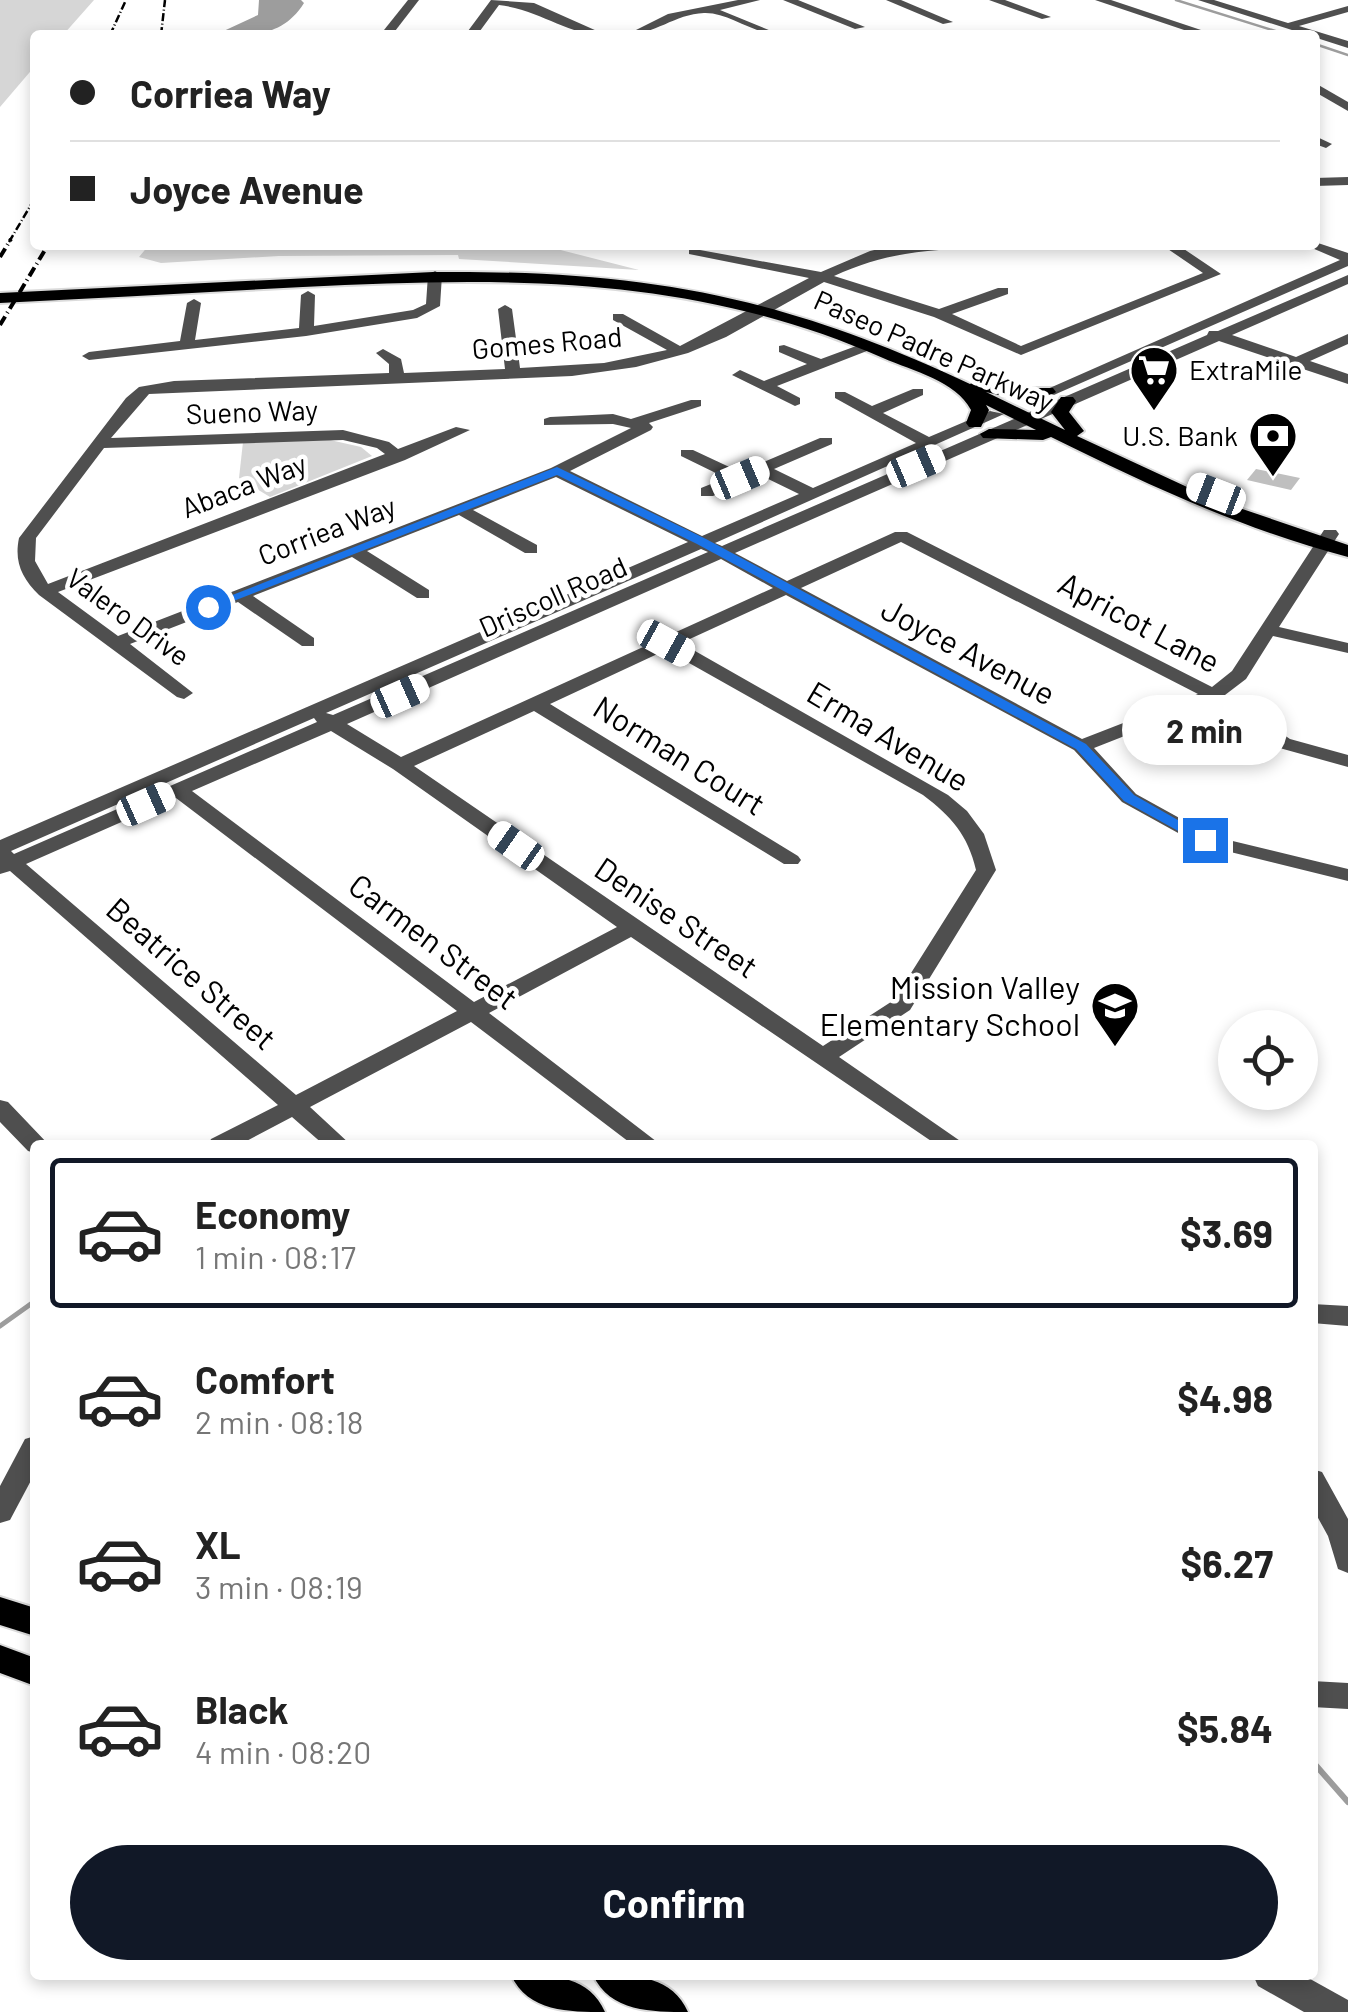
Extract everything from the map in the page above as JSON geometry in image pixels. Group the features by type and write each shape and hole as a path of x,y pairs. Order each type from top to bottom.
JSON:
{"main road":[{"name":"Paseo Padre Parkway","path":"0,290 436,267 531,268 648,278 770,306 867,334 1156,482 1333,539 1348,551"},
{"path":"435,276 456,270 531,268"},
{"name":"Paseo Padre Parkway","path":"0,298 435,276 524,275 607,281 770,306 975,390"},
{"path":"1048,392 975,390 982,428 1071,436 1060,412 1068,401"},
{"path":"0,1611 30,1620"},
{"path":"0,1659 30,1670"},
{"path":"538,1980 586,2012"},
{"path":"620,1980 669,2012"}],"street":[{"path":"390,30 414,0"},
{"path":"640,30 653,22 755,0"},
{"path":"788,0 859,27"},
{"path":"891,0 947,22"},
{"path":"994,0 1046,17"},
{"path":"1100,0 1194,30"},
{"path":"1204,0 1301,30"},
{"path":"475,30 496,1 530,4 582,30"},
{"path":"1288,26 1348,8"},
{"path":"708,9 762,30"},
{"path":"1152,17 1179,10"},
{"path":"1320,36 1348,45"},
{"path":"1320,90 1348,106"},
{"path":"1320,182 1348,181"},
{"path":"1320,248 1348,259"},
{"name":"Gomes Road","path":"144,390 601,368 679,351 770,306 820,276 878,253 897,250"},
{"path":"694,251 820,276 939,314 1021,352 1214,274 1178,250"},
{"name":"Driscoll Road","path":"1021,412 1048,392 1348,259"},
{"path":"89,356 306,332 417,314 432,306 435,276"},
{"name":"Driscoll Road","path":"3,858 333,725 721,554 982,428 1021,412 1068,401 1348,279"},
{"path":"939,314 1003,291"},
{"path":"306,332 308,295"},
{"path":"188,346 194,303"},
{"path":"505,309 513,374"},
{"path":"618,317 679,351"},
{"path":"1197,327 1348,379"},
{"path":"1294,363 1348,338"},
{"path":"764,386 867,346"},
{"path":"784,349 820,364"},
{"path":"384,353 396,362 397,378"},
{"path":"740,374 795,401"},
{"name":"Valero Drive","path":"144,390 28,538 24,552 32,579 45,591 184,692"},
{"path":"840,395 874,411 918,392"},
{"path":"550,422 613,419 634,423 696,403"},
{"path":"874,411 875,417 927,443"},
{"name":"Corriea Way","path":"116,642 557,471 644,427 634,423"},
{"name":"Driscoll Road","path":"3,858 312,711 927,443 982,428"},
{"name":"Abaca Way","path":"45,591 462,430"},
{"name":"Sueno Way","path":"100,442 343,435 383,445 399,457"},
{"path":"707,492 826,442"},
{"path":"687,453 740,478"},
{"path":"761,469 812,494"},
{"name":"Joyce Avenue","path":"557,471 701,542 1081,746 1129,798 1205,840 1348,875"},
{"path":"460,508 531,550"},
{"name":"Apricot Lane","path":"786,588 901,536 1213,694 1283,743 1348,761"},
{"path":"1081,746 1213,694 1239,676 1333,539"},
{"path":"353,550 423,594"},
{"path":"400,765 786,588"},
{"path":"238,595 308,642"},
{"path":"1270,630 1348,648"},
{"name":"Erma Avenue","path":"666,643 930,791 960,812 981,841 986,870 902,1005 823,1057"},
{"name":"Norman Court","path":"535,703 791,860"},
{"name":"Denise Street","path":"312,711 400,765 632,928 947,1140"},
{"name":"Carmen Street","path":"178,790 641,1140"},
{"name":"Beatrice Street","path":"3,858 333,1140"},
{"path":"229,1140 632,928"},
{"path":"0,1108 32,1140"},
{"path":"1318,1314 1348,1316"},
{"path":"0,1512 30,1456"},
{"path":"1318,1491 1342,1535 1348,1561"},
{"path":"1318,1694 1348,1696"},
{"path":"1279,1980 1336,2012"}],"shaded area":[{"path":"0,0 94,0 67,30 30,30 30,72 0,107"},
{"path":"259,0 304,3 276,29 226,30 258,15"},
{"path":"145,250 561,250 639,270 459,259 458,255 279,256 161,263 139,257"},
{"path":"330,440 361,447 372,456 270,497 239,478 243,442"}],"building":[{"name":"U.S. Bank","path":"1256,469 1300,478 1291,490 1247,480"}],"waterway":[{"path":"1176,0 1272,30"},
{"path":"1320,46 1348,55"},
{"path":"0,1326 30,1305"},
{"path":"1318,1768 1348,1802"}],"railway":[{"path":"112,30 126,0"},
{"path":"162,30 165,0"},
{"path":"9,242 30,206"},
{"path":"0,257 11,239"},
{"path":"0,325 45,250"}],"place":[{"name":"ExtraMile","path":"1154,412"},
{"name":"U.S. Bank","path":"1273,478"},
{"name":"Mission Valley Elementary School","path":"1115,1048"}],"route":[{"path":"208,607 557,471 701,542 1081,746 1129,798 1205,840"}]}
